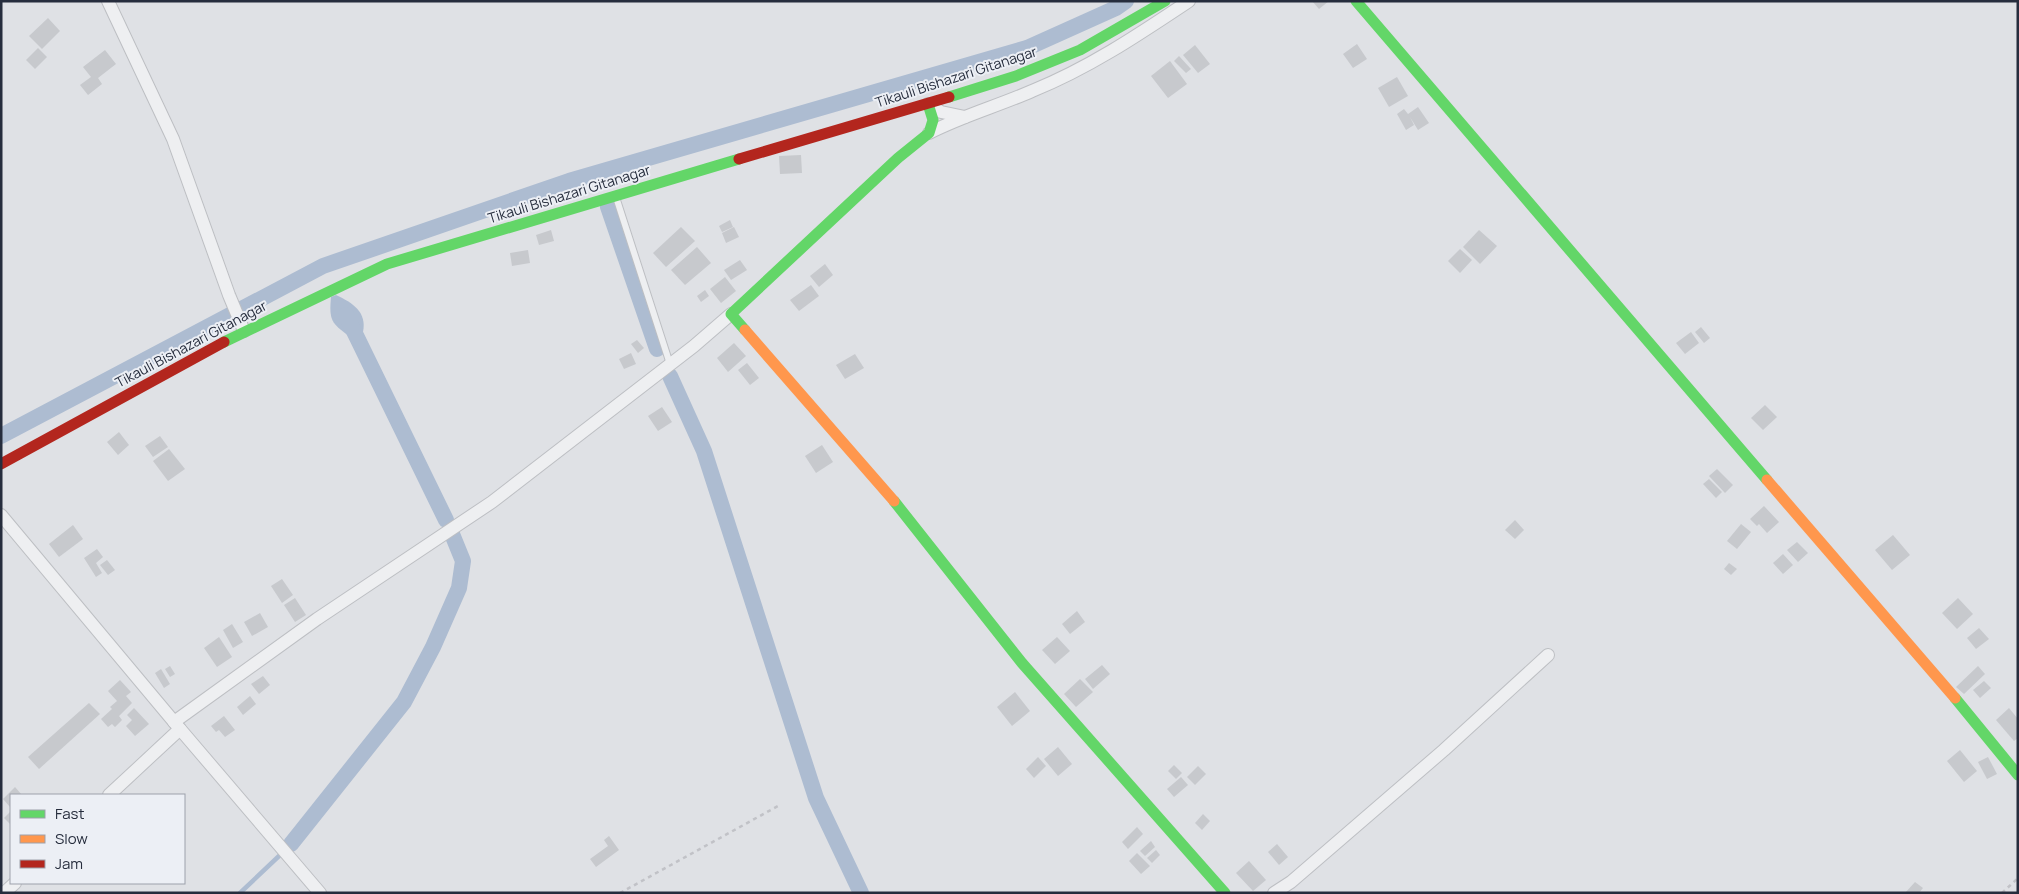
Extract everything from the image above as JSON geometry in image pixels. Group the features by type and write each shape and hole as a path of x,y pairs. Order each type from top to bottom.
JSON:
{"street":[{"path":"108,1 173,139 229,295 244,331"},
{"name":"Tikauli Bishazari Gitanagar","path":"1,464 244,331 388,264 845,127 928,104 1016,76 1080,50 1165,1"},
{"path":"109,794 177,726 316,619 492,502 670,364 731,314 898,158 929,134 965,117 1032,91 1096,60 1113,51 1188,1"},
{"path":"1356,1 1679,380 1924,660 2018,775"},
{"path":"928,104 942,112 965,117"},
{"path":"928,104 933,120 929,134"},
{"path":"731,314 901,509 1022,663 1225,893"},
{"path":"1,515 177,726 320,893"},
{"path":"1274,893 1291,882 1444,750 1548,655"},
{"path":"4,893 14,884"}],"lane":[{"path":"616,195 670,364"}],"path":[{"path":"620,893 778,806"},
{"path":"2002,893 2018,878"}],"water":[{"path":"336,295 348,301 361,314 364,325 363,332 349,336 338,328 332,320 331,297"}],"building":[{"path":"1312,1 1329,1 1319,9"},
{"path":"48,18 60,31 42,49 29,36"},
{"path":"1357,44 1367,59 1353,68 1343,54"},
{"path":"1195,45 1210,64 1198,73 1183,55"},
{"path":"38,48 47,57 35,69 26,60"},
{"path":"105,50 116,64 98,78 102,84 88,95 80,85 91,77 83,67"},
{"path":"1179,56 1191,69 1186,73 1174,61"},
{"path":"1170,61 1187,84 1168,98 1151,76"},
{"path":"1397,77 1408,96 1389,107 1378,88"},
{"path":"1418,107 1429,123 1418,130 1410,117 1414,125 1406,130 1397,114 1404,109 1408,114"},
{"path":"801,155 802,173 780,174 779,156"},
{"path":"730,220 733,227 722,232 719,226"},
{"path":"681,227 695,241 666,267 653,253"},
{"path":"734,227 739,237 726,243 722,233"},
{"path":"551,230 554,241 539,245 536,235"},
{"path":"1479,230 1497,246 1480,264 1463,247"},
{"path":"697,247 711,263 685,285 671,270"},
{"path":"1460,249 1472,260 1460,273 1448,261"},
{"path":"528,250 530,263 512,266 510,253"},
{"path":"740,260 747,270 731,280 724,270"},
{"path":"825,264 833,275 819,287 810,276"},
{"path":"725,277 736,291 721,303 710,289"},
{"path":"811,285 819,296 799,311 790,300"},
{"path":"705,290 709,296 701,302 697,296"},
{"path":"1701,327 1710,338 1704,343 1695,332"},
{"path":"1691,332 1699,343 1685,354 1676,343"},
{"path":"637,340 644,348 638,353 631,344"},
{"path":"734,343 746,356 728,372 717,358"},
{"path":"631,353 636,364 624,369 619,359"},
{"path":"855,354 864,368 845,379 836,365"},
{"path":"747,363 759,378 750,385 738,370"},
{"path":"1765,405 1777,417 1763,430 1751,418"},
{"path":"662,407 672,422 658,431 648,416"},
{"path":"119,432 129,445 118,455 107,442"},
{"path":"160,436 168,447 153,457 145,446"},
{"path":"822,445 833,462 816,473 805,456"},
{"path":"169,449 185,469 168,481 153,461"},
{"path":"1717,469 1733,485 1725,493 1709,476"},
{"path":"1709,479 1722,492 1716,498 1703,484"},
{"path":"1764,506 1779,522 1767,533 1759,524 1757,526 1750,519"},
{"path":"1515,520 1524,530 1515,539 1505,530"},
{"path":"1741,524 1751,532 1737,549 1727,541"},
{"path":"73,525 83,539 59,557 49,544"},
{"path":"1893,535 1910,555 1892,570 1875,550"},
{"path":"1797,542 1808,553 1798,562 1787,550"},
{"path":"97,549 103,557 96,563 102,573 96,577 84,558"},
{"path":"1783,554 1793,565 1783,574 1773,563"},
{"path":"107,560 115,570 108,575 100,565"},
{"path":"1729,563 1737,569 1731,575 1724,569"},
{"path":"282,579 293,595 282,603 271,586"},
{"path":"295,598 306,615 295,622 284,605"},
{"path":"1958,598 1973,614 1957,629 1942,613"},
{"path":"1077,611 1085,622 1070,634 1062,624"},
{"path":"260,613 268,627 252,636 244,622"},
{"path":"232,624 243,642 233,648 223,630"},
{"path":"1979,628 1989,639 1976,649 1967,638"},
{"path":"219,637 232,657 217,667 204,648"},
{"path":"1057,637 1070,651 1055,664 1042,650"},
{"path":"1102,665 1110,674 1093,689 1085,679"},
{"path":"170,666 175,674 170,677 165,669"},
{"path":"1978,666 1985,674 1964,694 1956,687"},
{"path":"161,669 170,684 164,688 155,673"},
{"path":"263,676 270,685 259,694 251,684"},
{"path":"1080,679 1093,692 1076,707 1064,694"},
{"path":"120,680 131,692 126,696 132,703 119,716 122,720 115,727 112,724 108,727 101,719 112,709 110,707 117,701 108,691"},
{"path":"1984,681 1991,688 1980,698 1973,690"},
{"path":"1015,692 1030,711 1012,726 997,707"},
{"path":"250,696 256,704 243,715 237,707"},
{"path":"89,703 100,714 39,769 28,757"},
{"path":"134,708 149,724 135,736 126,726 132,720 127,715"},
{"path":"2009,708 2018,719 2018,738 2014,741 1996,720"},
{"path":"224,716 235,730 225,737 219,730 216,732 211,726"},
{"path":"1058,747 1072,764 1058,776 1044,759"},
{"path":"1960,750 1977,771 1964,782 1947,761"},
{"path":"1038,757 1046,766 1034,778 1026,769"},
{"path":"1988,757 1997,774 1987,779 1978,762"},
{"path":"1174,765 1182,773 1176,779 1168,771"},
{"path":"1198,766 1206,774 1195,785 1187,777"},
{"path":"1181,777 1188,785 1174,797 1167,789"},
{"path":"15,787 21,794 10,794 10,807 3,799"},
{"path":"10,812 10,824 4,818"},
{"path":"1203,814 1210,821 1202,830 1195,823"},
{"path":"1137,827 1143,834 1128,849 1122,842"},
{"path":"609,836 619,850 596,867 590,859 608,846 604,840"},
{"path":"1151,841 1155,847 1145,856 1140,851"},
{"path":"1277,844 1288,857 1279,865 1268,852"},
{"path":"1156,850 1160,855 1152,863 1147,858"},
{"path":"1137,853 1150,866 1141,874 1129,861"},
{"path":"1249,861 1266,880 1253,891 1236,873"},
{"path":"1915,882 1923,888 1919,893 1905,893"}],"waterway":[{"path":"1,436 323,266 569,181 1027,48 1116,8 1126,1"},
{"path":"604,170 605,183"},
{"path":"608,207 657,349"},
{"path":"346,315 446,520"},
{"path":"670,376 704,451 816,798 861,893"},
{"path":"291,844 404,702 433,647 459,588 463,561 452,534"},
{"path":"240,893 279,856"}],"traffic: fast":[{"path":"949,97 1016,76 1080,50 1165,1"},
{"path":"1356,1 1767,480"},
{"path":"745,330 731,314 898,158 929,133 933,120 928,104"},
{"path":"224,342 387,264 739,159"},
{"path":"894,501 1022,663 1225,893"},
{"path":"1955,698 2018,775"}],"traffic: slow":[{"path":"745,330 894,501"},
{"path":"1767,480 1955,698"}],"traffic: jam":[{"path":"739,159 949,97"},
{"path":"1,464 224,342"}]}
